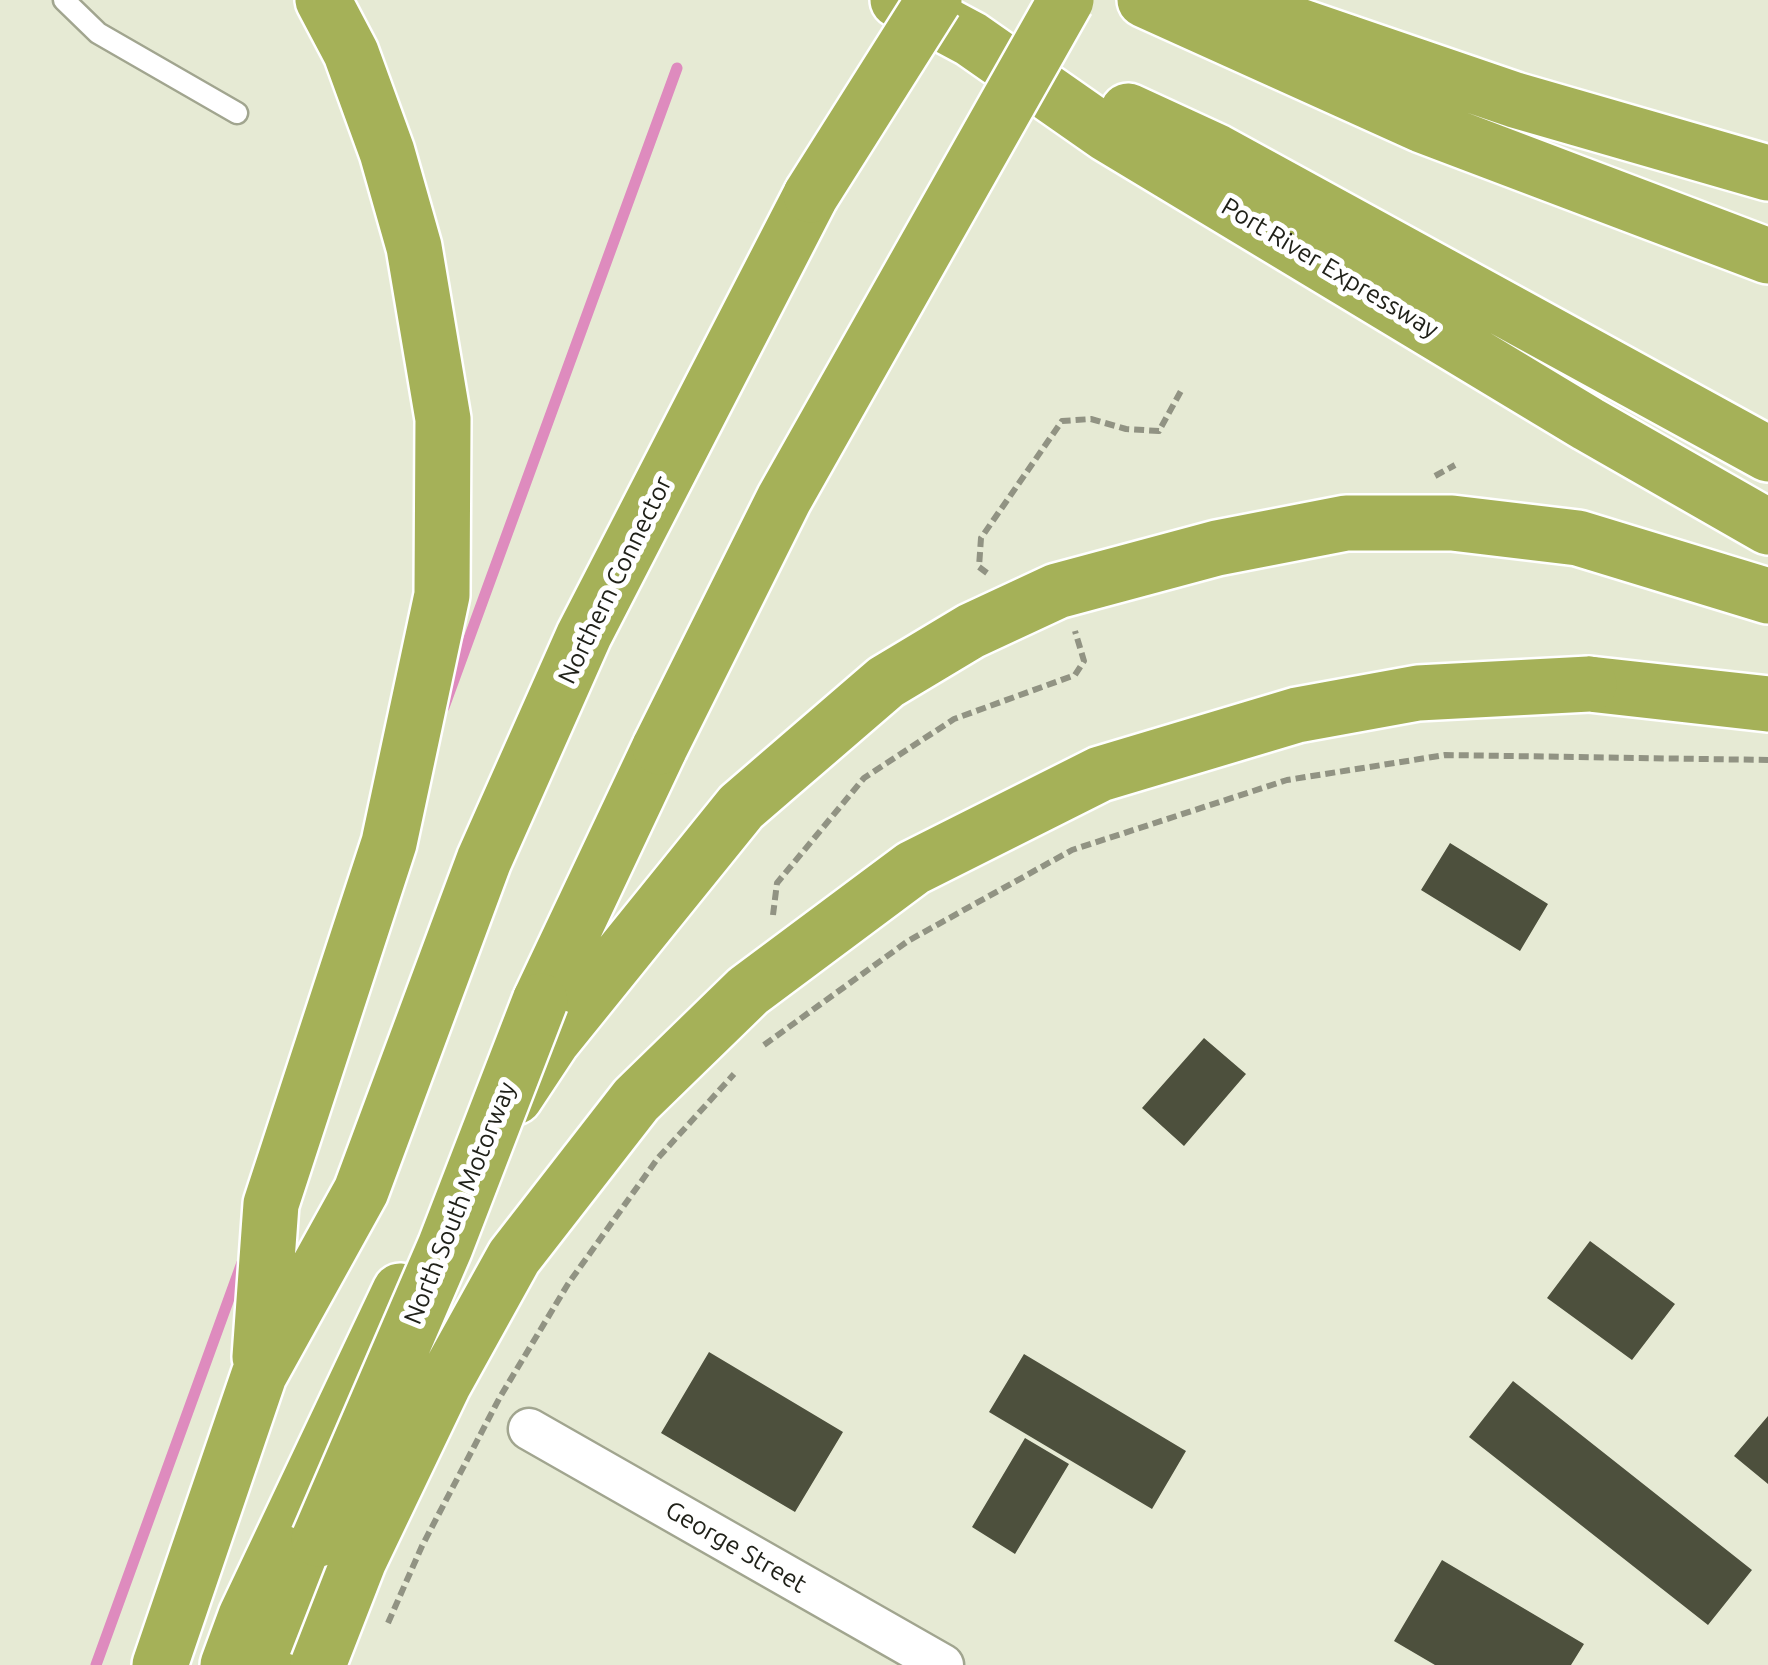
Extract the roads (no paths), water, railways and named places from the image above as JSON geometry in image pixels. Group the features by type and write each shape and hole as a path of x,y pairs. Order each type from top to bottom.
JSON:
{"highway":[{"path":"160,1665 258,1375 272,1204 389,843 442,595 444,419 414,247 387,152 351,53 323,0"},
{"path":"811,195 900,0"},
{"name":"Port River Expressway","path":"900,0 971,39 1107,134 1588,424 1768,526"},
{"name":"Northern Connector","path":"258,1375 361,1191 484,860 584,635 811,195 934,0"},
{"name":"North South Motorway","path":"274,1665 318,1539 445,1247 540,1001 660,747 784,498 1066,0"},
{"path":"1145,0 1422,125 1768,256"},
{"path":"1223,0 1515,100 1768,173"},
{"path":"971,39 1216,152 1768,454"},
{"path":"228,1665 254,1598 404,1282 461,1180 552,1041 741,807 886,682 971,632 1057,591 1183,556 1346,523 1452,523 1578,538 1768,596"},
{"path":"318,1665 359,1560 426,1420 514,1257 636,1100 748,990 913,868 1100,774 1297,715 1400,696 1588,684 1768,704"}],"street":[{"name":"George Street","path":"529,1430 942,1665"}],"lane":[{"path":"64,0 98,33 237,113"}],"waterway":[{"path":"444,707 677,68"},
{"path":"96,1665 243,1260"}]}
